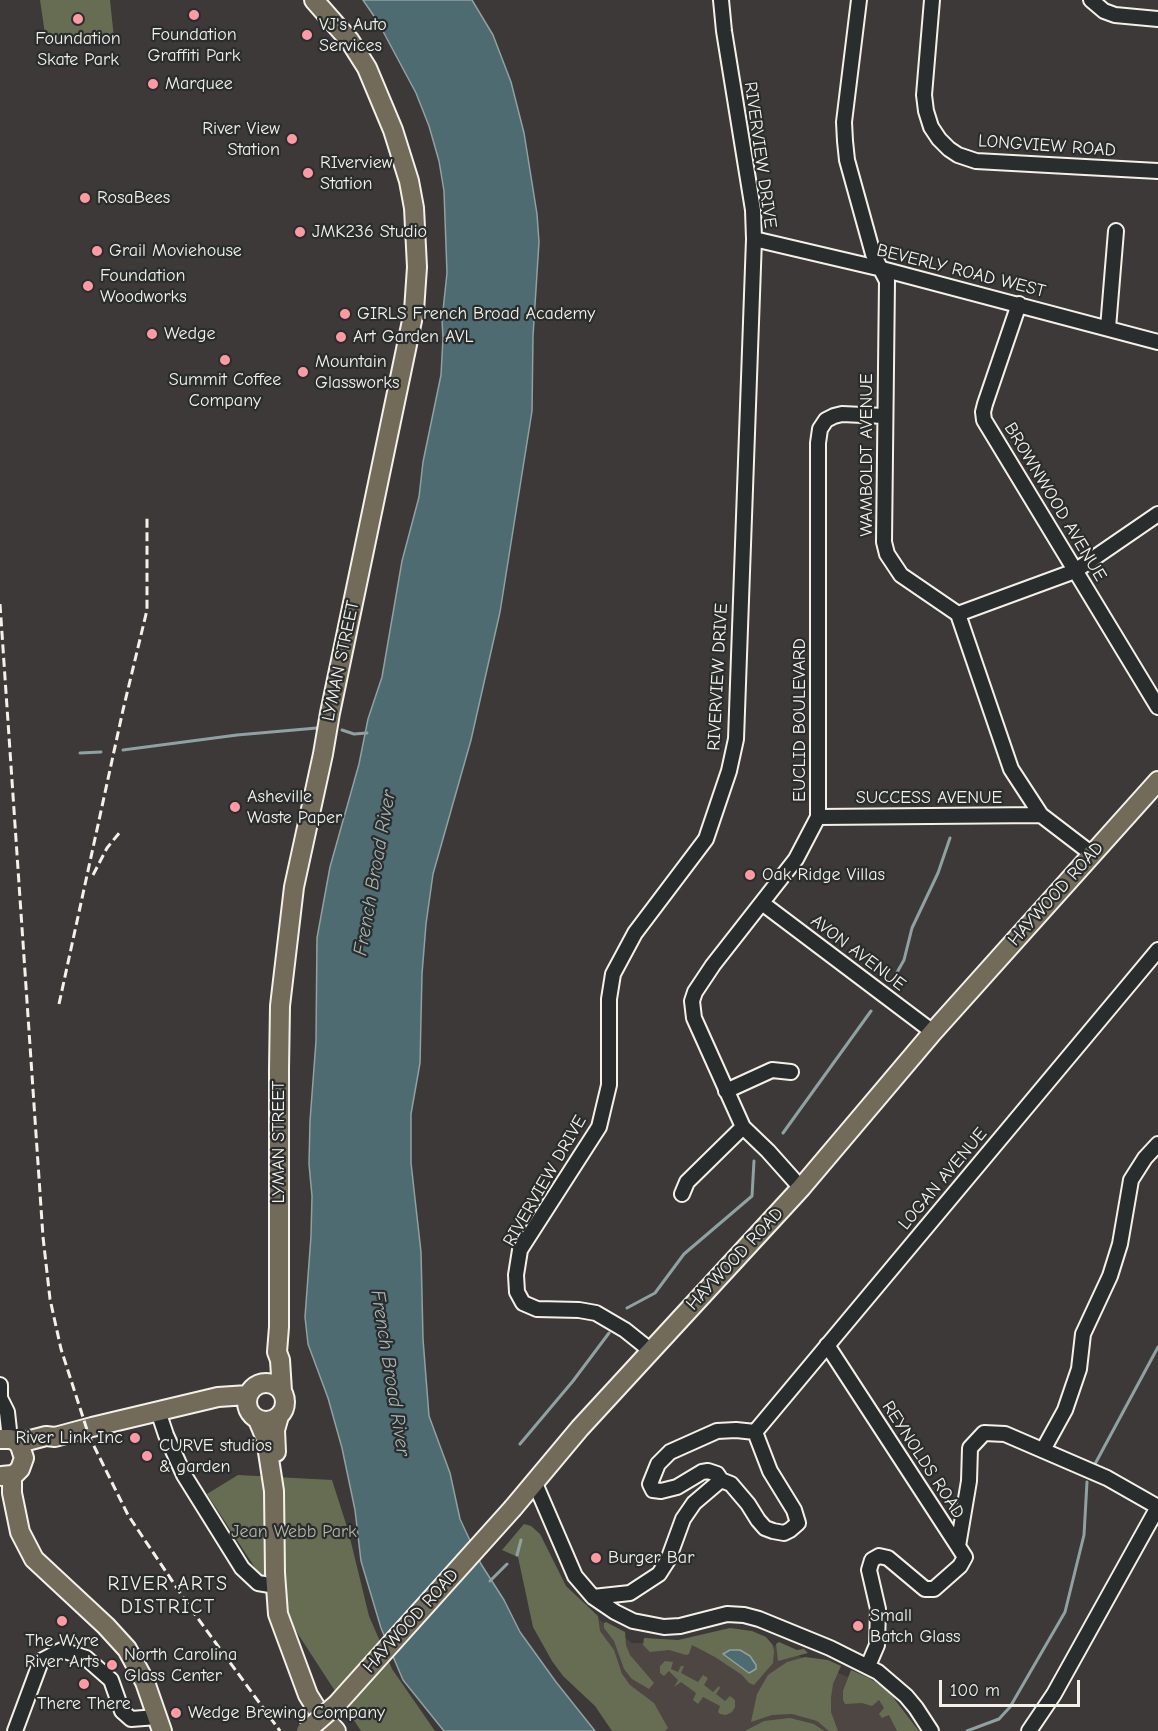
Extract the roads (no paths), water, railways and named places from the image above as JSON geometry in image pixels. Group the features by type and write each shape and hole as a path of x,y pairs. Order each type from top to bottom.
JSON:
{"main road":[{"name":"LYMAN STREET","path":"282,1391 280,1360 277,1352 280,1006 294,887 414,311 417,267 414,208 409,181 393,130 367,68 350,41 314,0"},
{"name":"HAYWOOD ROAD","path":"306,1731 337,1704 513,1508 534,1481 650,1350 801,1188 933,1032 1158,781"},
{"name":"LYMAN STREET","path":"254,1389 268,1373 277,1352"},
{"path":"8,1440 23,1442 46,1436 55,1437 273,1384 282,1391 285,1401 274,1439 283,1520 285,1627"},
{"path":"254,1389 247,1406 266,1439 273,1480 278,1614 285,1627 293,1657 308,1695 318,1711 336,1731"},
{"path":"202,1401 231,1405 255,1418 270,1421 279,1416"},
{"path":"12,1472 55,1437"},
{"path":"8,1440 23,1451 12,1472 12,1492 20,1532 34,1558 127,1649 145,1682 159,1724"}],"street":[{"name":"RIVERVIEW DRIVE","path":"650,1350 625,1330 596,1313 579,1310 537,1309 523,1303 517,1292 516,1275 520,1250 599,1127 609,1085 609,999 613,974 636,933 706,839 729,771 736,739 754,239 753,210 721,0"},
{"name":"WAMBOLDT AVENUE","path":"859,0 844,122 847,160 873,254 887,280 884,542 887,555 902,575 958,614"},
{"name":"LONGVIEW ROAD","path":"932,0 924,81 926,111 931,127 949,149 958,155 976,161 1158,171"},
{"path":"1091,0 1104,11 1115,15 1158,19"},
{"path":"1108,328 1116,231"},
{"name":"BEVERLY ROAD WEST","path":"754,239 882,269 1158,342"},
{"name":"BROWNWOOD AVENUE","path":"1019,304 985,404 984,420 1158,707"},
{"name":"EUCLID BOULEVARD","path":"801,1188 743,1127 694,1018 692,1001 695,992 713,965 796,859 818,817 818,443 820,429 826,420 843,414 884,416"},
{"path":"1092,854 1041,815 1011,769 958,614 1075,571 1158,514"},
{"name":"SUCCESS AVENUE","path":"818,817 1041,815"},
{"name":"AVON AVENUE","path":"762,903 933,1032"},
{"name":"LOGAN AVENUE","path":"755,1432 1158,950"},
{"path":"726,1091 772,1070 790,1072"},
{"path":"682,1194 687,1182 743,1127"},
{"path":"1043,1450 1065,1410 1079,1369 1083,1334 1110,1276 1120,1244 1131,1180 1145,1158 1158,1144"},
{"name":"REYNOLDS ROAD","path":"827,1345 958,1546"},
{"path":"0,1385 0,1401 7,1412 8,1440"},
{"path":"159,1411 166,1435 184,1475 242,1568 258,1583 276,1586"},
{"path":"717,1431 755,1432 770,1471 794,1510 798,1523 784,1533 765,1528 731,1484 721,1480 717,1474 708,1471 677,1487 661,1491 653,1490 650,1484 658,1464 670,1452 717,1431"},
{"name":"REYNOLDS ROAD","path":"958,1546 969,1481 970,1448 984,1433 1005,1434 1043,1450 1107,1478 1158,1507"},
{"path":"593,1597 630,1593 659,1574 668,1560 683,1519 694,1503 721,1480"},
{"path":"534,1481 575,1576 593,1597 633,1621 651,1626 680,1626 727,1614 744,1615 820,1644 884,1676 906,1696 931,1731"},
{"path":"1029,1731 1054,1694 1158,1507"},
{"path":"868,1666 877,1645 878,1609 869,1570 872,1560 879,1556 888,1558 925,1588 934,1589 960,1566 965,1557 958,1546"},
{"path":"15,1731 41,1661 62,1650 86,1658 111,1680 122,1711 132,1719 159,1724"}],"water":[{"name":"French Broad River","path":"363,0 472,0 493,35 511,82 524,133 537,214 539,242 533,336 532,411 500,612 471,740 433,874 422,974 420,1063 411,1114 411,1163 421,1252 423,1339 429,1416 450,1473 460,1519 481,1564 504,1600 520,1632 595,1731 444,1731 403,1680 381,1628 361,1561 355,1510 342,1448 328,1398 308,1344 305,1317 311,1236 312,1196 309,1164 316,1041 317,938 330,867 359,764 368,719 382,677 402,561 419,497 423,462 441,375 442,320 447,273 444,191 439,161 429,126 416,93 378,22"},
{"path":"730,1650 740,1650 750,1656 756,1669 749,1673 723,1654"}],"waterway":[{"path":"123,750 237,735 317,728"},
{"path":"342,730 354,734 367,733"},
{"path":"80,753 101,752"},
{"path":"891,983 904,960 912,928 938,873 950,838"},
{"path":"783,1133 871,1011"},
{"path":"627,1308 655,1293 684,1254 752,1196 754,1161"},
{"path":"520,1444 573,1381 609,1333"},
{"path":"1095,1464 1158,1347"},
{"path":"967,1731 999,1719 1010,1707 1065,1612 1084,1535 1087,1482"},
{"path":"517,1555 521,1540"},
{"path":"490,1581 507,1564"}],"railway":[{"path":"59,1004 147,610 147,517"},
{"path":"0,604 43,1237 50,1299 61,1349 89,1436 128,1515 191,1609 280,1731"},
{"path":"93,875 107,848 120,832"}],"place":[{"name":"Foundation Graffiti Park","path":"194,15"},
{"name":"Foundation Skate Park","path":"78,19"},
{"name":"VJ's Auto Services","path":"307,35"},
{"name":"Marquee","path":"153,84"},
{"name":"River View Station","path":"292,139"},
{"name":"RIverview Station","path":"308,173"},
{"name":"RosaBees","path":"85,198"},
{"name":"JMK236 Studio","path":"300,232"},
{"name":"Grail Moviehouse","path":"97,251"},
{"name":"Foundation Woodworks","path":"88,286"},
{"name":"GIRLS French Broad Academy","path":"345,314"},
{"name":"Wedge","path":"152,334"},
{"name":"Art Garden AVL","path":"341,337"},
{"name":"Summit Coffee Company","path":"225,360"},
{"name":"Mountain Glassworks","path":"303,372"},
{"name":"Asheville Waste Paper","path":"235,807"},
{"name":"Oak Ridge Villas","path":"750,875"},
{"name":"River Link Inc","path":"135,1438"},
{"name":"CURVE studios & garden","path":"147,1456"},
{"name":"Burger Bar","path":"596,1558"},
{"name":"The Wyre River Arts","path":"62,1621"},
{"name":"Small Batch Glass","path":"858,1626"},
{"name":"North Carolina Glass Center","path":"112,1665"},
{"name":"There There","path":"84,1684"},
{"name":"Wedge Brewing Company","path":"176,1713"}],"district":[{"name":"RIVER ARTS DISTRICT","path":"168,1596"}],"park label":[{"name":"Jean Webb Park","path":"294,1532"}]}
